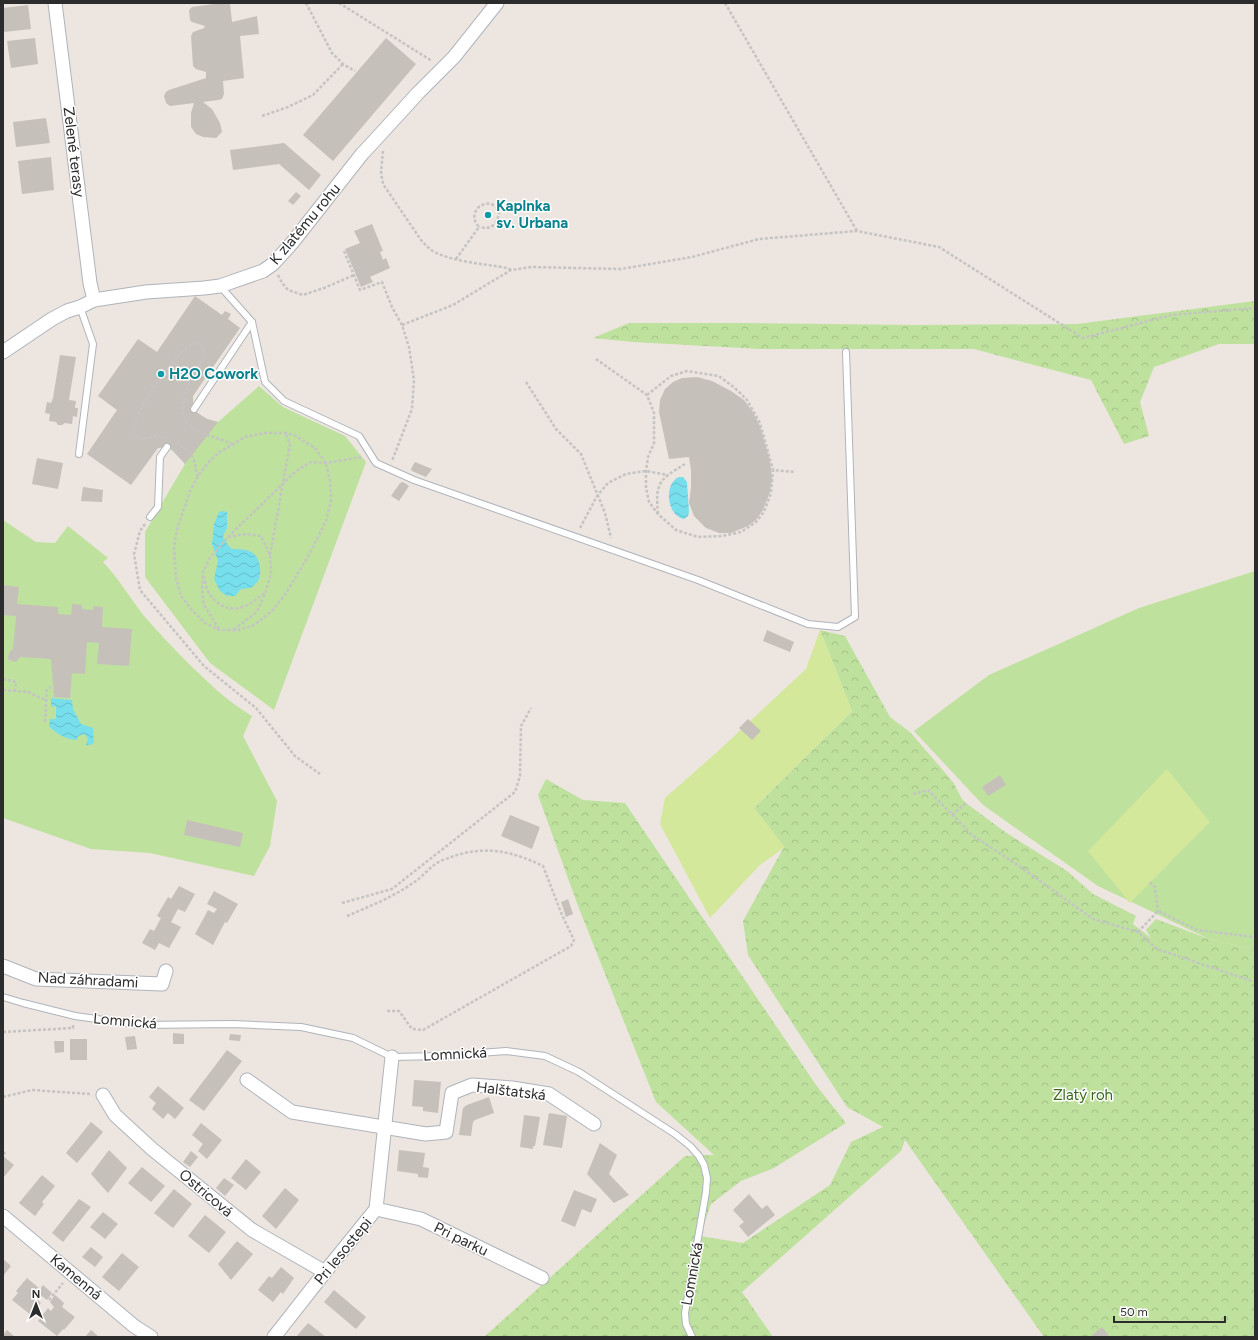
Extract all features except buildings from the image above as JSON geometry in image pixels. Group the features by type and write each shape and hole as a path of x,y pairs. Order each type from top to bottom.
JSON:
{"street":[{"name":"Zelené terasy","path":"55,3 90,283 94,300"},
{"name":"K zlatému rohu","path":"3,352 52,319 94,300 146,292 220,286 263,271 273,264 292,243 362,154 454,57 497,3"},
{"name":"Nad záhradami","path":"3,966 36,979 162,984 166,971"},
{"name":"Pri lesostepi","path":"274,1337 376,1209 392,1058"},
{"path":"247,1080 292,1112 370,1126 384,1127"},
{"name":"Halštatská","path":"384,1127 426,1134 446,1132 452,1093 472,1085 512,1088 549,1094 594,1124"},
{"name":"Ostricová","path":"103,1095 115,1115 152,1149 252,1230 325,1272"},
{"name":"Pri parku","path":"376,1209 421,1219 542,1278"},
{"name":"Kamenná","path":"3,1216 134,1326 150,1337"}],"lane":[{"path":"220,286 252,322 265,382 284,401 359,436 376,463 419,482 698,580 808,624 838,627 854,617 846,352"},
{"path":"79,454 93,344 80,307"},
{"path":"194,409 252,322"},
{"path":"150,517 158,507 160,458 167,447"},
{"name":"Lomnická","path":"3,997 75,1016 140,1025 234,1024 301,1028 353,1038 392,1058 506,1051 544,1056 579,1072 675,1134 690,1146 699,1156 704,1165 706,1178 704,1208 685,1313 686,1324 692,1337"}],"path":[{"path":"306,3 332,53 343,64 355,71"},
{"path":"339,3 443,69"},
{"path":"725,3 858,231"},
{"path":"262,116 288,108 313,95 343,64"},
{"path":"376,138 383,151 382,178 386,189 428,248 456,259 508,268 511,270"},
{"path":"486,204 491,204 496,207 499,213 496,223 492,227 485,229 479,227 474,218 476,209 481,205 486,204"},
{"path":"456,259 479,227"},
{"path":"402,325 453,305 511,270 531,267 621,269 692,257 759,239 858,231 939,247 1083,338 1171,315 1255,308"},
{"path":"344,251 360,290 382,282 392,307 402,325 409,347 414,380 412,409 389,468"},
{"path":"282,283 288,290 303,295 354,275"},
{"path":"169,437 162,435 140,439 134,432 134,424 153,389 166,370 190,344 196,342 204,348 204,356 184,397 182,410 188,421 198,431 232,444"},
{"path":"596,359 647,395 654,413 654,443 648,457 646,488 649,502 658,514 676,530 698,537 722,536 741,532 756,522 764,512 771,493 773,470 760,423 747,400 736,388 719,376 687,371 671,376 647,395"},
{"path":"526,382 556,429 581,454 605,513 614,550"},
{"path":"264,433 285,433 294,435 315,448 326,463 330,481 331,500 326,521 310,553 286,593 272,611 254,625 239,630 219,630 205,623 181,596 176,578 174,547 177,529 190,491 198,476 218,453 245,436 264,433"},
{"path":"233,630 257,612 266,591 271,573 270,555 290,444 285,433"},
{"path":"175,441 192,456 198,476"},
{"path":"219,630 204,605 202,590 203,572 210,558 228,537 296,472 311,462 326,463 371,454"},
{"path":"658,514 658,486 668,475 685,464"},
{"path":"773,470 795,472"},
{"path":"576,537 597,496 608,483 626,474 646,471 668,475"},
{"path":"150,517 140,531 134,554 140,590 204,666 256,708 295,756 320,774"},
{"path":"228,537 246,534 261,536 270,555"},
{"path":"203,572 207,589 217,603 226,608 240,608 253,602 266,591"},
{"path":"3,679 16,682 15,691"},
{"path":"45,722 47,689 51,687"},
{"path":"3,690 28,692 47,701"},
{"path":"342,903 392,889 515,792 520,776 522,726 530,708"},
{"path":"913,794 928,790 972,835 1020,866 1093,919 1138,932 1157,949 1255,982"},
{"path":"952,815 966,803"},
{"path":"348,916 380,902 416,881 438,862 466,852 482,850 507,852 543,866 562,915 574,940 570,946 423,1030 412,1029 399,1012 386,1011"},
{"path":"1150,882 1155,887 1158,911"},
{"path":"1138,932 1158,911"},
{"path":"1158,911 1197,930 1255,936"},
{"path":"3,1032 73,1028 75,1016"},
{"path":"3,1097 32,1090 103,1095"},
{"path":"49,1300 71,1273"}],"green space":[{"path":"1255,301 1255,344 1219,344 1154,367 1140,402 1149,436 1124,444 1091,380 974,349 760,349 633,342 593,338 629,323 915,325 1077,324"},
{"path":"217,347 193,396 192,401 196,412 207,419 218,422 259,386 283,407 345,436 366,462 274,710 210,663 145,577 145,532 185,464 177,454 167,447 158,448 151,452"},
{"path":"3,520 36,542 55,543 68,526 108,558 103,562 144,616 178,653 235,705 252,716 243,736 277,801 270,846 254,876 150,853 91,849 3,818"},
{"path":"1255,571 1255,950 1209,939 1098,886 983,805 914,731 989,675 1139,608"},
{"name":"Zlatý roh","path":"820,630 845,636 890,717 911,733 953,782 962,799 966,803 1005,832 1067,871 1093,894 1136,916 1133,924 1151,938 1146,930 1156,919 1209,939 1255,950 1255,1337 1044,1337 905,1140 901,1151 742,1292 773,1337 484,1337 685,1156 714,1155 656,1102 578,906 538,795 546,779 583,800 625,803 816,1085 846,1123 774,1168 741,1181 711,1204 700,1236 743,1243 830,1185 851,1142 883,1127 847,1107 748,955 743,921 784,847 754,808 852,711"},
{"path":"820,630 852,711 754,808 785,847 760,865 710,918 660,824 665,798 716,753 806,669"},
{"path":"1167,769 1210,822 1130,903 1088,851"}],"water":[{"path":"679,477 683,477 687,482 689,512 688,516 684,519 678,517 674,512 669,500 671,486"},
{"path":"219,512 227,512 227,528 223,536 227,544 232,549 251,552 257,557 260,565 260,578 257,582 251,588 241,589 235,596 227,596 220,591 214,579 218,561 212,544 214,524"},
{"path":"51,698 72,700 73,709 81,724 93,728 94,743 86,745 88,738 84,734 78,736 77,740 65,738 49,726 50,719 56,719 56,706 51,707"}],"place":[{"name":"Kaplnka sv. Urbana","path":"488,215"},
{"name":"H2O Cowork","path":"161,374"}]}
